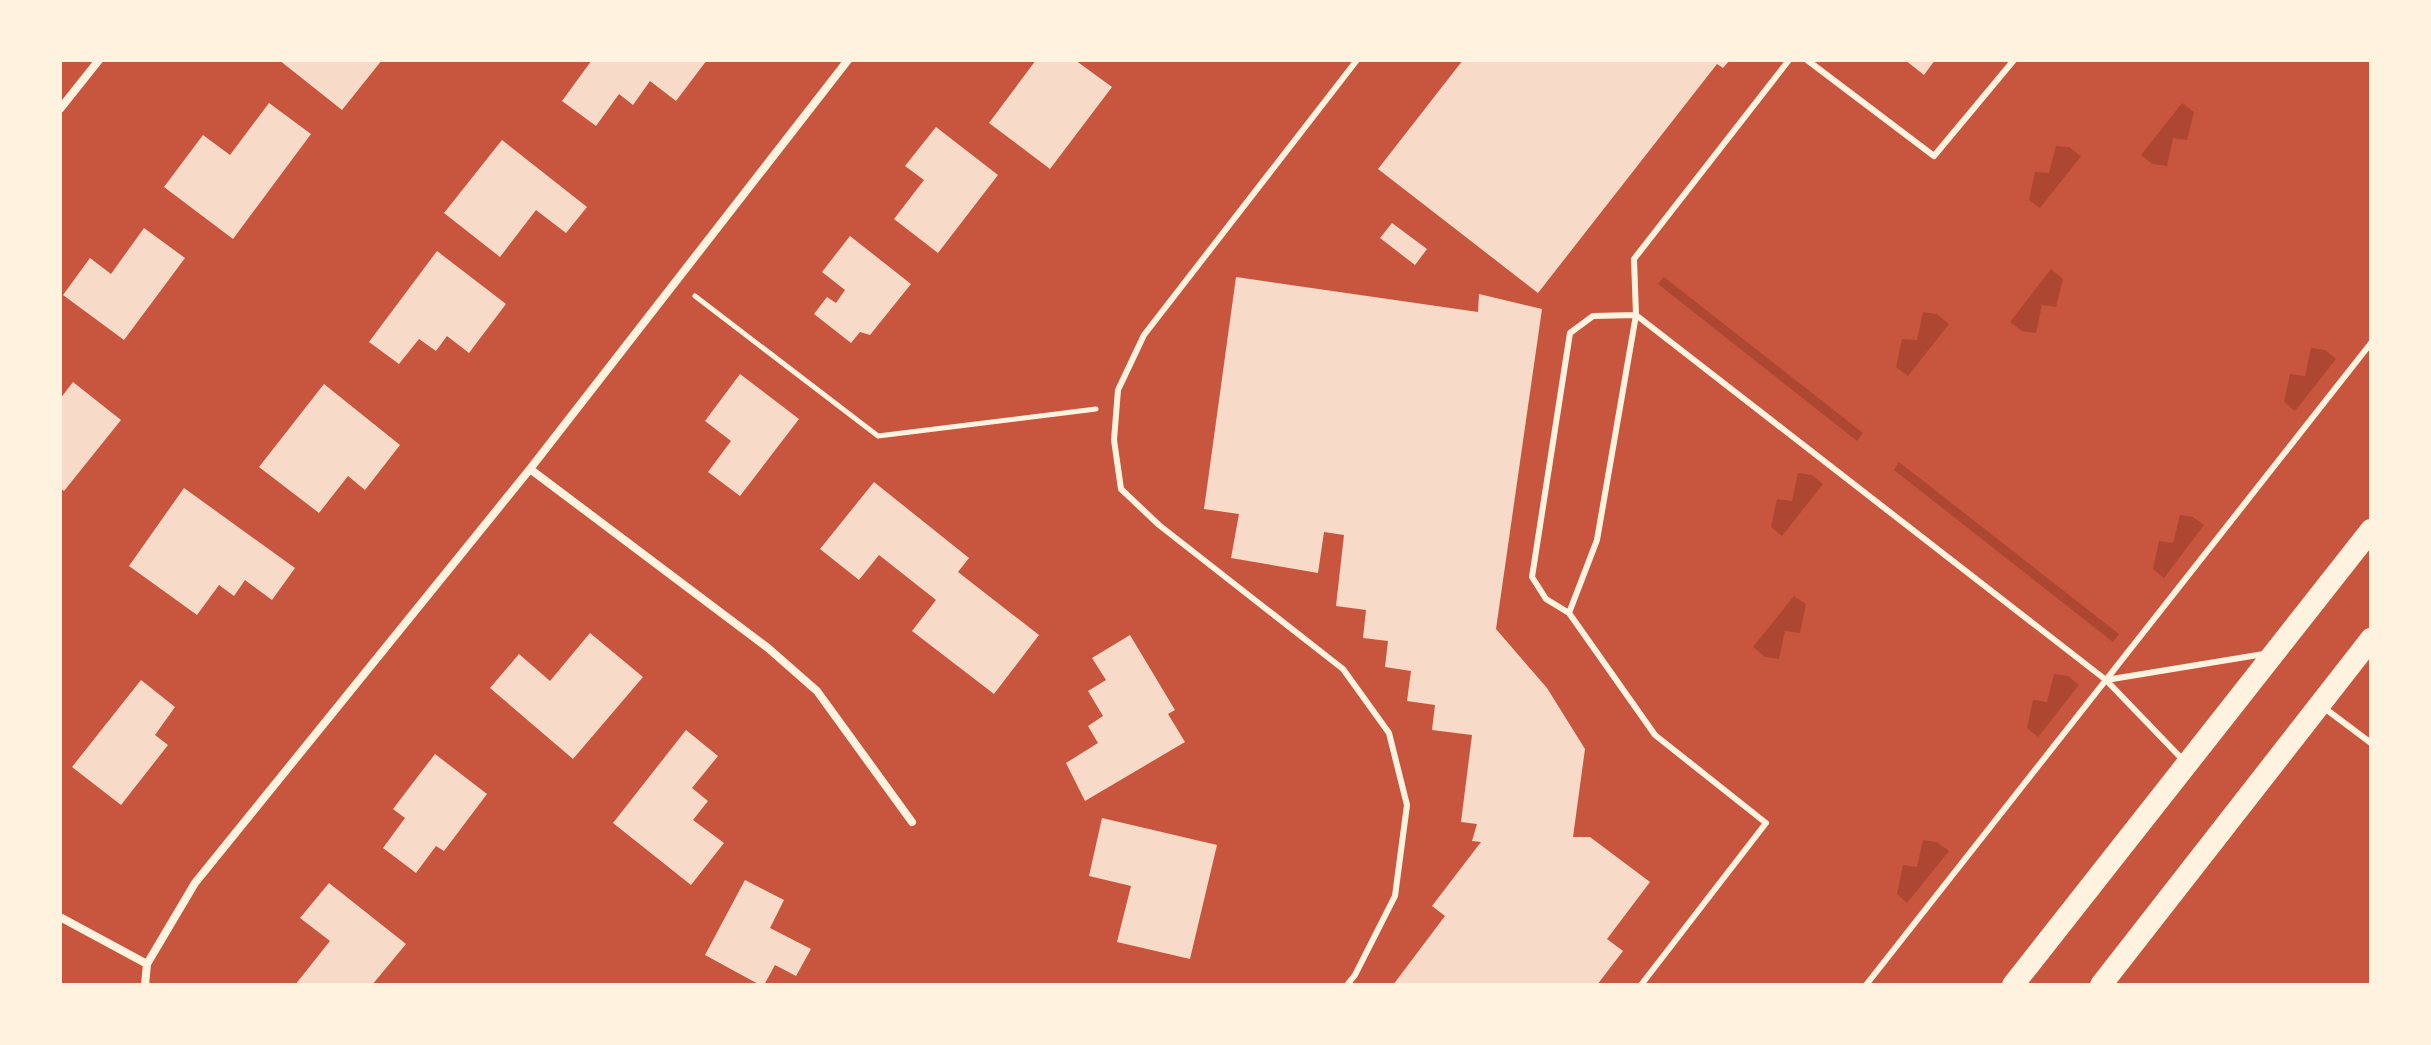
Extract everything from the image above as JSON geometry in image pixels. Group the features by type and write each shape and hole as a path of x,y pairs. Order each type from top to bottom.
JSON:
{"highway":[{"path":"2013,985 2371,530"},
{"path":"2101,985 2371,639"}],"street":[{"path":"60,109 99,60"},
{"path":"145,985 147,964 195,883 530,469 848,60"},
{"path":"530,469 768,648 817,691 912,822"},
{"path":"60,917 147,964"}],"lane":[{"path":"1347,985 1395,896 1407,805 1389,733 1343,669 1159,525 1121,489 1114,440 1118,390 1144,335 1357,60"},
{"path":"1569,613 1597,540 1636,315 1634,259 1789,60"},
{"path":"1807,60 1934,156 2014,60"},
{"path":"1641,985 1766,823 1655,735 1569,613 1546,599 1532,577 1570,333 1593,316 1636,315 2106,680 2187,764"},
{"path":"1866,985 2371,343"},
{"path":"2106,680 2276,652"},
{"path":"2320,705 2371,743"}],"path":[{"path":"676,282 878,436 1117,406"}],"shaded area":[{"path":"2182,103 2194,112 2187,140 2173,138 2167,166 2152,164 2141,155"},
{"path":"2056,146 2069,147 2081,156 2040,208 2029,200 2035,172 2049,173"},
{"path":"2051,269 2063,279 2056,307 2042,305 2036,333 2022,331 2010,322"},
{"path":"1664,277 1863,433 1857,441 1658,284"},
{"path":"1923,312 1937,314 1949,324 1908,376 1896,367 1902,339 1917,340"},
{"path":"2311,348 2325,350 2336,359 2295,411 2284,402 2290,374 2305,376"},
{"path":"1899,462 2119,634 2113,642 1894,470"},
{"path":"1798,473 1812,475 1823,484 1782,536 1771,527 1777,499 1792,501"},
{"path":"2180,515 2193,517 2204,525 2164,578 2153,569 2159,541 2173,543"},
{"path":"1794,596 1806,604 1800,633 1785,631 1779,659 1765,657 1753,647"},
{"path":"2054,674 2068,676 2079,685 2038,737 2027,728 2033,700 2047,702"},
{"path":"1923,840 1937,842 1949,851 1907,903 1897,894 1903,865 1917,867"}],"building":[{"path":"279,60 382,60 342,110"},
{"path":"592,60 707,60 676,101 650,81 633,105 619,94 596,126 562,101"},
{"path":"1036,60 1075,60 1112,87 1050,169 989,123"},
{"path":"1463,60 1730,60 1723,68 1717,64 1538,293 1378,169"},
{"path":"1905,60 1935,60 1924,75"},
{"path":"269,103 311,134 233,239 164,187 203,135 230,155"},
{"path":"936,127 998,175 938,253 894,219 924,180 905,166"},
{"path":"502,140 587,207 566,233 536,210 500,257 444,213"},
{"path":"1392,223 1427,249 1415,265 1380,238"},
{"path":"144,228 185,258 124,340 63,295 90,258 111,274"},
{"path":"850,236 911,284 870,335 860,332 851,343 814,314 827,297 836,303 845,290 822,272"},
{"path":"437,251 506,304 469,353 447,336 436,351 419,339 399,364 369,342"},
{"path":"1236,277 1478,312 1479,294 1542,309 1496,629 1547,688 1585,749 1573,837 1590,837 1650,882 1607,939 1623,951 1597,985 1393,985 1445,916 1432,906 1481,842 1472,841 1477,824 1461,822 1472,735 1432,730 1435,705 1407,701 1411,671 1385,667 1388,641 1363,638 1366,610 1336,606 1344,535 1324,532 1318,573 1231,558 1239,514 1204,509"},
{"path":"740,374 799,419 740,496 708,472 731,441 705,421"},
{"path":"73,382 121,420 64,491 60,488 60,399"},
{"path":"324,384 400,445 365,490 348,476 319,513 259,467"},
{"path":"874,482 969,558 958,572 1039,635 994,694 912,631 936,600 879,555 859,580 820,549"},
{"path":"184,488 295,568 272,600 245,580 234,596 219,585 197,615 129,566"},
{"path":"590,633 643,677 573,759 490,688 519,654 550,681"},
{"path":"1130,635 1175,710 1168,714 1185,742 1085,801 1066,763 1098,743 1088,726 1103,716 1088,691 1106,680 1092,658"},
{"path":"141,680 175,707 155,735 168,745 121,805 72,767"},
{"path":"686,730 718,756 692,788 708,801 693,820 724,843 691,885 613,823"},
{"path":"435,754 487,794 444,851 436,846 416,873 383,848 405,818 393,809"},
{"path":"1102,818 1217,845 1190,959 1117,942 1131,886 1089,876"},
{"path":"745,880 784,900 770,928 811,949 796,976 775,965 764,985 760,985 705,955"},
{"path":"329,883 406,944 372,985 295,985 330,941 300,918"}]}
